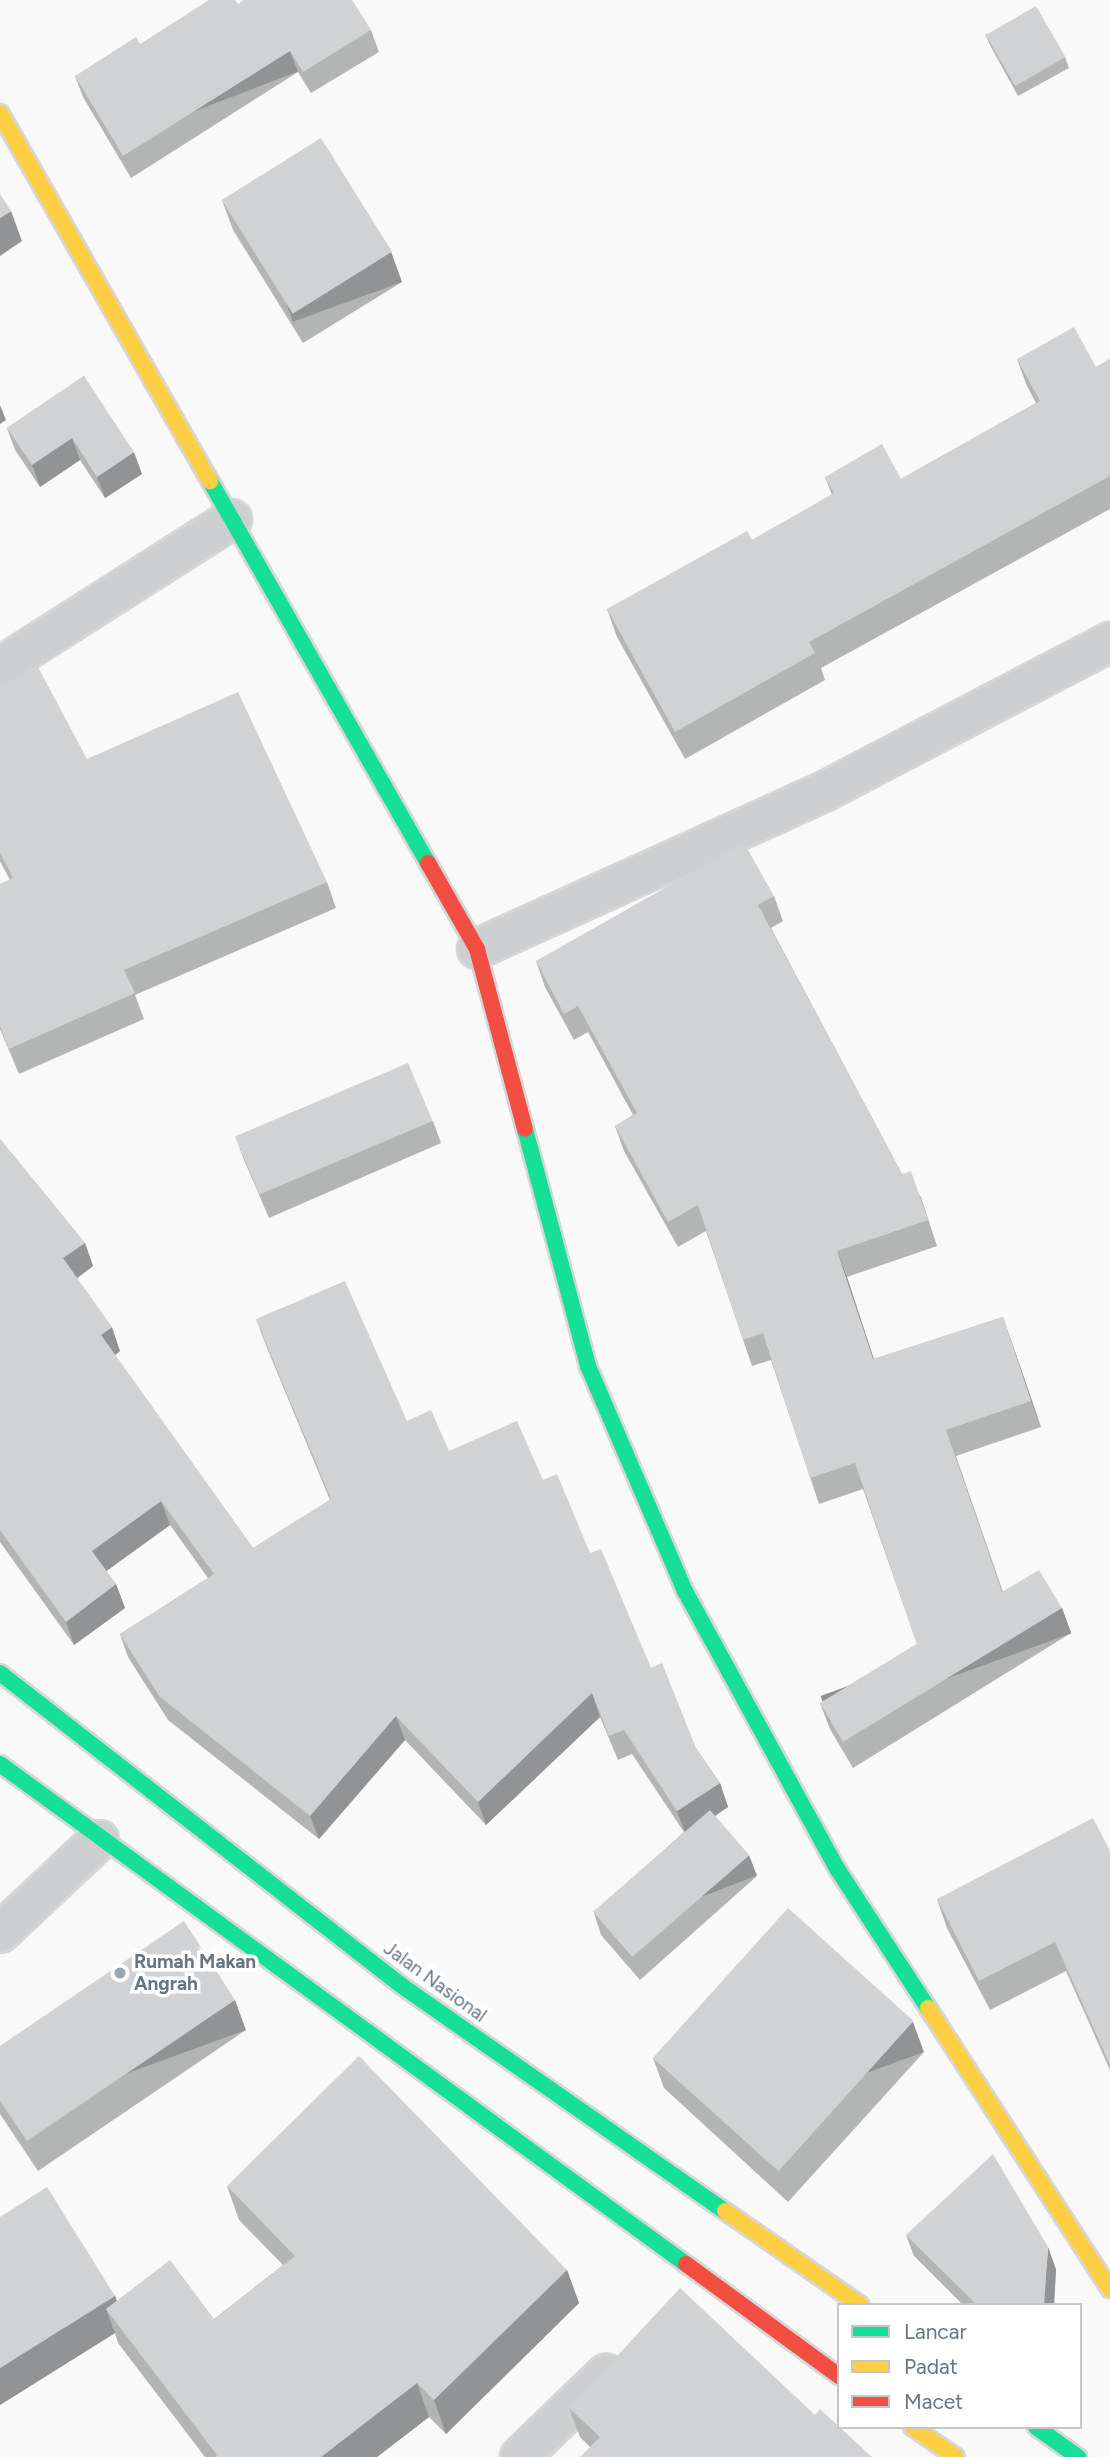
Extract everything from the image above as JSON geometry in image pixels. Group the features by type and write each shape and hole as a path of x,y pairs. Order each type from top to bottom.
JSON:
{"main road":[{"path":"0,113 477,949 588,1366 685,1591 838,1870 1110,2289"},
{"name":"Jalan Nasional","path":"0,1673 402,1986 857,2303"},
{"path":"0,1764 686,2287 837,2375"},
{"path":"915,2429 956,2457"},
{"path":"1039,2429 1078,2457"}],"street":[{"path":"0,667 232,520"},
{"path":"477,949 825,791 1110,642"},
{"path":"0,1933 99,1840"},
{"path":"520,2457 632,2346"}],"building":[{"path":"209,0 235,0 238,4 244,0 352,0 371,30 303,72 290,51 123,156 75,76 136,37 140,44"},
{"path":"1036,6 1066,57 1015,86 986,35"},
{"path":"321,138 392,252 293,314 222,200"},
{"path":"0,194 11,211 0,218"},
{"path":"1074,327 1096,367 1110,359 1110,476 809,642 815,653 675,732 607,609 747,531 752,540 834,493 825,477 882,444 901,479 1040,401 1017,359"},
{"path":"84,376 134,452 97,477 72,438 32,465 7,428"},
{"path":"38,667 87,759 238,692 327,882 124,970 135,993 9,1049 0,1026 0,884 13,878 0,853 0,688"},
{"path":"744,843 774,896 758,905 902,1174 911,1171 928,1220 837,1251 873,1359 1003,1317 1031,1401 946,1430 1002,1592 1039,1570 1062,1608 843,1742 820,1703 917,1644 855,1463 810,1478 763,1333 743,1340 698,1205 668,1222 615,1126 637,1113 578,1006 564,1014 536,961"},
{"path":"408,1063 433,1121 260,1194 235,1136"},
{"path":"0,1139 85,1243 63,1258 112,1327 101,1335 253,1548 331,1499 256,1319 345,1281 407,1421 431,1410 449,1451 517,1421 543,1480 557,1474 590,1553 601,1549 651,1668 662,1663 696,1748 720,1783 677,1811 624,1730 609,1736 592,1693 478,1802 396,1716 310,1816 159,1696 120,1634 214,1574 161,1501 92,1551 116,1584 66,1622 0,1530"},
{"path":"710,1810 749,1855 632,1957 593,1912"},
{"path":"1093,1818 1110,1851 1110,2065 1055,1942 979,1981 937,1899"},
{"path":"788,1908 914,2021 778,2171 653,2058"},
{"path":"184,1921 235,2000 27,2141 0,2101 0,2046"},
{"path":"359,2056 567,2270 434,2400 417,2383 321,2457 215,2457 217,2455 106,2309 170,2260 214,2319 295,2256 227,2186"},
{"path":"993,2154 1048,2247 1044,2303 975,2303 906,2235"},
{"path":"47,2187 115,2296 0,2368 0,2217"},
{"path":"680,2288 815,2415 820,2409 837,2425 837,2429 842,2429 872,2457 580,2457 600,2437 569,2408"}],"traffic: fast":[{"path":"210,481 428,863"},
{"path":"525,1129 588,1366 685,1591 838,1870 928,2008"},
{"path":"0,1673 402,1986 725,2211"},
{"path":"0,1764 686,2264"},
{"path":"1039,2429 1078,2457"}],"traffic: slow":[{"path":"0,113 210,481"},
{"path":"928,2008 1110,2289"},
{"path":"725,2211 857,2303"},
{"path":"915,2429 956,2457"}],"traffic: jam":[{"path":"428,863 477,949 525,1129"},
{"path":"686,2264 837,2375"}],"place":[{"name":"Rumah Makan Angrah","path":"120,1973"}]}
